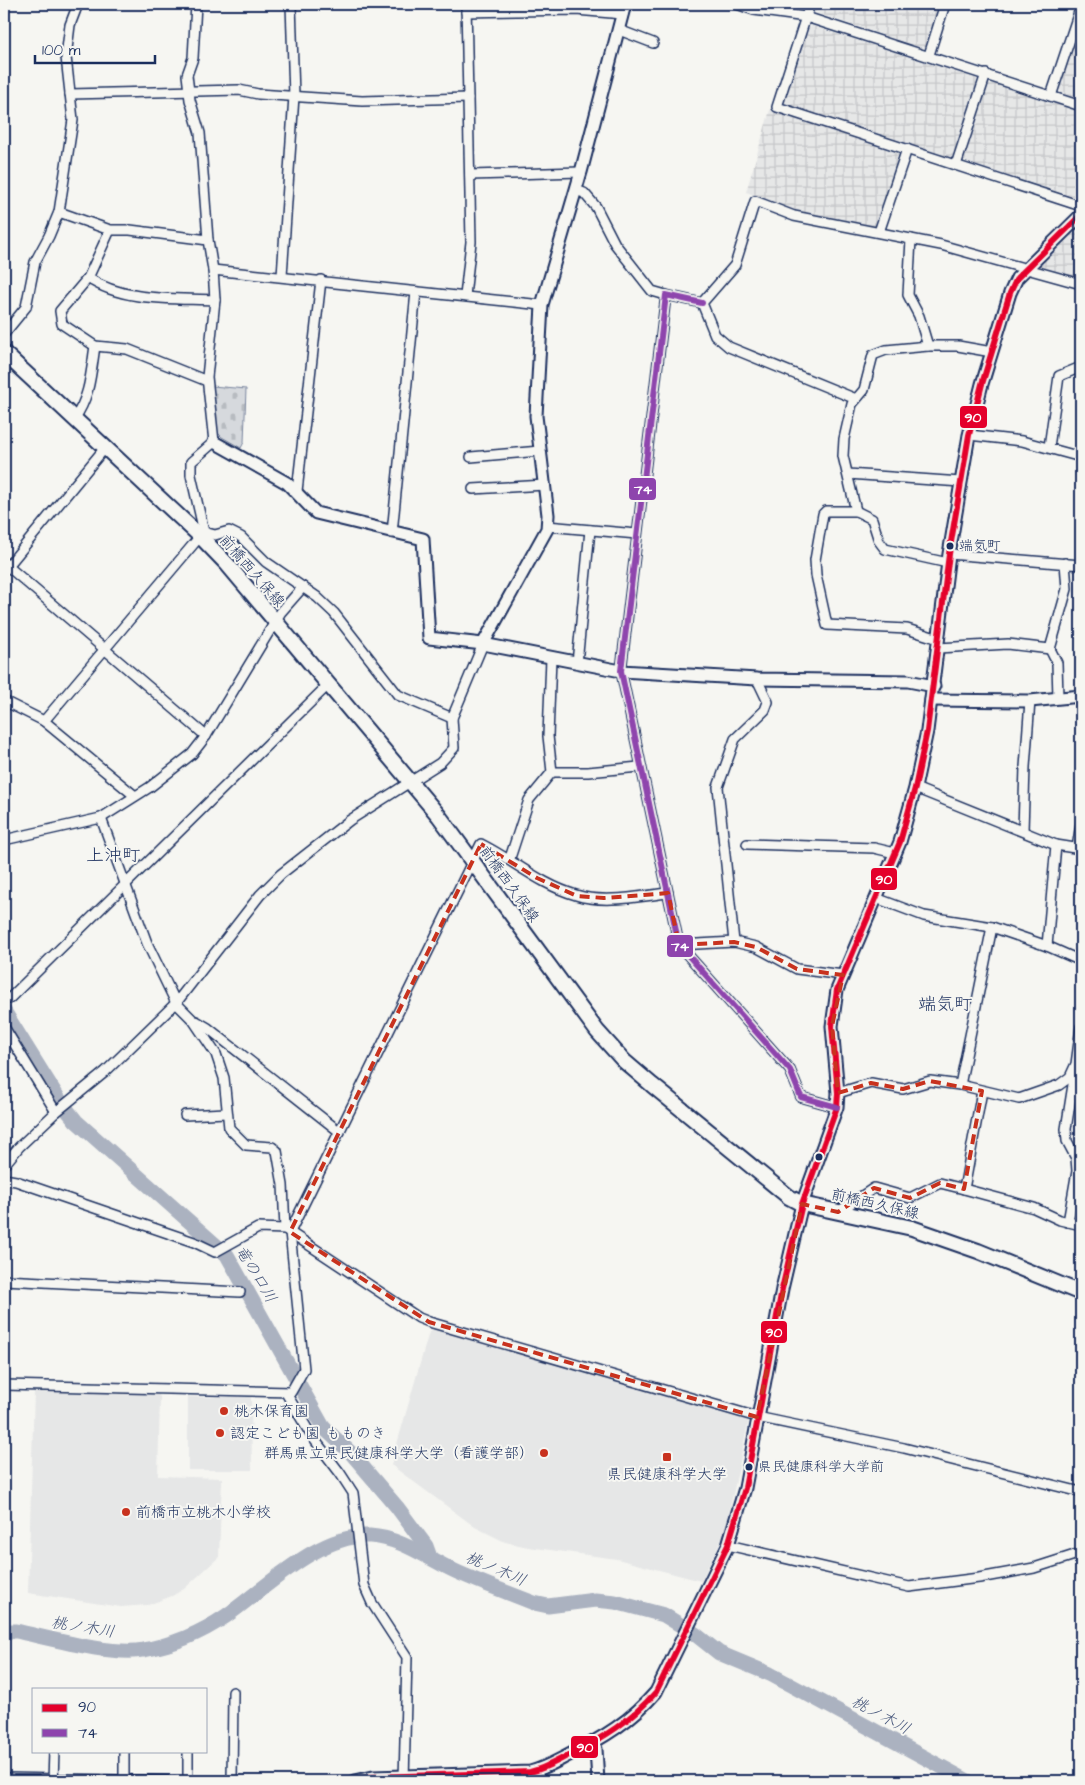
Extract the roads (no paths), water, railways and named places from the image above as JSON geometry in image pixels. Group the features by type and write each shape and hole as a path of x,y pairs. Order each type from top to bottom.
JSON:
{"main road":[{"name":"前橋西久保線","path":"4,353 104,449 202,534 410,781 472,860 597,1031 624,1061 770,1184 802,1204 912,1228 956,1243 1081,1293"}],"street":[{"path":"4,334 26,307 35,262 49,236 58,212 73,120 66,57 70,25 78,4"},
{"path":"196,4 193,58 187,75 190,100 200,133 208,240 213,270 214,300 207,381 214,442"},
{"path":"282,276 294,96 290,4"},
{"path":"737,4 754,10 806,17 929,55 1081,106"},
{"path":"810,4 777,107 1081,206"},
{"path":"929,55 945,4"},
{"path":"1051,96 1081,6"},
{"path":"4,1165 56,1112 105,1072 176,1003 260,895 281,874 350,820 440,763 454,748 452,718 483,644 547,526 548,515 536,416 542,305 581,172 624,9 466,8 471,242 465,296"},
{"path":"619,30 654,43"},
{"path":"956,165 986,74"},
{"path":"70,94 239,90 258,94 362,101 468,98"},
{"path":"879,232 907,149"},
{"path":"470,175 581,172"},
{"path":"576,190 584,193 596,207 615,244 652,292 702,303"},
{"path":"702,303 736,265 755,201 794,216 911,239 1081,284"},
{"path":"58,212 110,230 130,230 208,240"},
{"path":"355,1781 373,1777 404,1778 530,1772 594,1742 618,1728 643,1708 656,1692 728,1545 744,1488 782,1289 802,1204 836,1107 838,1093 833,1051 832,1019 837,990 895,853 915,788 932,700 948,558 968,435 1010,293 1024,270 1081,215"},
{"path":"110,230 88,278 60,311 62,324 95,346 127,349 207,381"},
{"path":"911,239 908,296 919,316 928,346"},
{"path":"213,270 542,305"},
{"path":"88,278 95,283 134,295 214,300"},
{"path":"297,491 321,280"},
{"path":"392,532 416,292"},
{"path":"666,295 621,671 640,767 679,945 790,1070 801,1097 836,1107"},
{"path":"702,303 715,335 729,347 856,399"},
{"path":"74,420 88,394 95,346"},
{"path":"856,511 843,456 844,439 852,404 864,390 873,355 886,350 928,346 958,346 992,352"},
{"path":"1049,448 1059,376 1081,367"},
{"path":"968,435 1022,441 1081,457"},
{"path":"214,442 287,483 297,491 316,513 423,539 429,638 483,644 621,671 757,679 908,680 934,686"},
{"path":"202,534 191,475 191,462 214,442"},
{"path":"104,449 6,565 206,736"},
{"path":"471,457 540,451"},
{"path":"848,474 961,482"},
{"path":"473,489 544,484"},
{"path":"1050,649 1008,644 938,643 907,629 827,625 816,575 815,560 823,514 826,511 856,511 872,519 879,541 885,549 948,558 1081,565"},
{"path":"547,526 637,534"},
{"path":"576,663 590,530"},
{"path":"202,534 214,535 229,531 241,536 266,562 317,597 338,617 398,695 452,718"},
{"path":"44,721 202,534"},
{"path":"1058,698 1057,663 1050,649 1066,588 1065,563"},
{"path":"4,840 100,818 150,787 192,754 206,736 275,623 303,587"},
{"path":"510,858 529,800 552,772 548,736 551,658"},
{"path":"734,942 718,787 735,739 765,710 768,702 757,679"},
{"path":"9,999 328,685"},
{"path":"932,700 1030,701 1081,696"},
{"path":"4,701 44,721 135,796"},
{"path":"1023,830 1030,701"},
{"path":"552,772 588,772 640,767"},
{"path":"915,788 1023,830 1056,845 1079,848 1081,824"},
{"path":"100,818 147,943 176,1003 193,1020 216,1054 224,1078 229,1128 246,1145 272,1147 277,1151 283,1185 303,1356 302,1375 289,1393"},
{"path":"287,1231 340,1132 481,844 510,858 537,878 577,896 604,898 668,893"},
{"path":"747,844 874,848 895,853"},
{"path":"1047,946 1056,845"},
{"path":"876,898 924,916 992,927 1047,946 1081,961"},
{"path":"960,1085 992,927"},
{"path":"679,945 734,942 756,947 797,969 843,975"},
{"path":"193,1020 208,1028 340,1132"},
{"path":"4,1027 56,1112"},
{"path":"1068,1222 1077,1171 1076,1158 1067,1141 1066,1129 1079,1065 1081,1027"},
{"path":"838,1093 871,1083 903,1089 930,1081 960,1085 1018,1099 1058,1085 1070,1077 1079,1065"},
{"path":"964,1189 982,1091"},
{"path":"185,1115 226,1113"},
{"path":"4,1179 114,1214 216,1252 258,1228 287,1231 424,1320 757,1417 904,1448 1081,1492"},
{"path":"838,1212 874,1188 910,1198 940,1183 1034,1208 1068,1222 1081,1225"},
{"path":"4,1280 240,1292"},
{"path":"4,1385 289,1393"},
{"path":"289,1393 311,1435 348,1484 354,1500 364,1585 372,1603 408,1661 404,1778"},
{"path":"728,1545 910,1587 979,1578 1034,1568 1081,1553"},
{"path":"232,1781 233,1692"},
{"path":"594,1742 598,1781"},
{"path":"53,1780 54,1752"},
{"path":"124,1752 124,1780"},
{"path":"188,1752 188,1781"},
{"path":"4,1778 172,1781"}],"waterway":[{"name":"竜の口川","path":"4,1011 60,1101 76,1121 227,1255 323,1427 351,1453 397,1507 426,1546 430,1557"},
{"name":"桃ノ木川","path":"4,1631 16,1631 115,1651 154,1648 186,1638 216,1622 275,1578 312,1553 331,1543 351,1537 370,1536 404,1545 457,1572 534,1603 548,1606 595,1600 615,1602 664,1615 695,1634 719,1653 770,1674 968,1781"}],"place":[{"name":"端気町","path":"950,546"},
{"name":"桃木保育園","path":"224,1411"},
{"name":"認定こども園 もものき","path":"220,1433"},
{"name":"群馬県立県民健康科学大学（看護学部）","path":"544,1453"},
{"name":"県民健康科学大学","path":"667,1457"},
{"name":"県民健康科学大学前","path":"749,1467"},
{"name":"前橋市立桃木小学校","path":"126,1512"}],"district":[{"name":"上沖町","path":"113,855"},
{"name":"端気町","path":"945,1004"}]}
